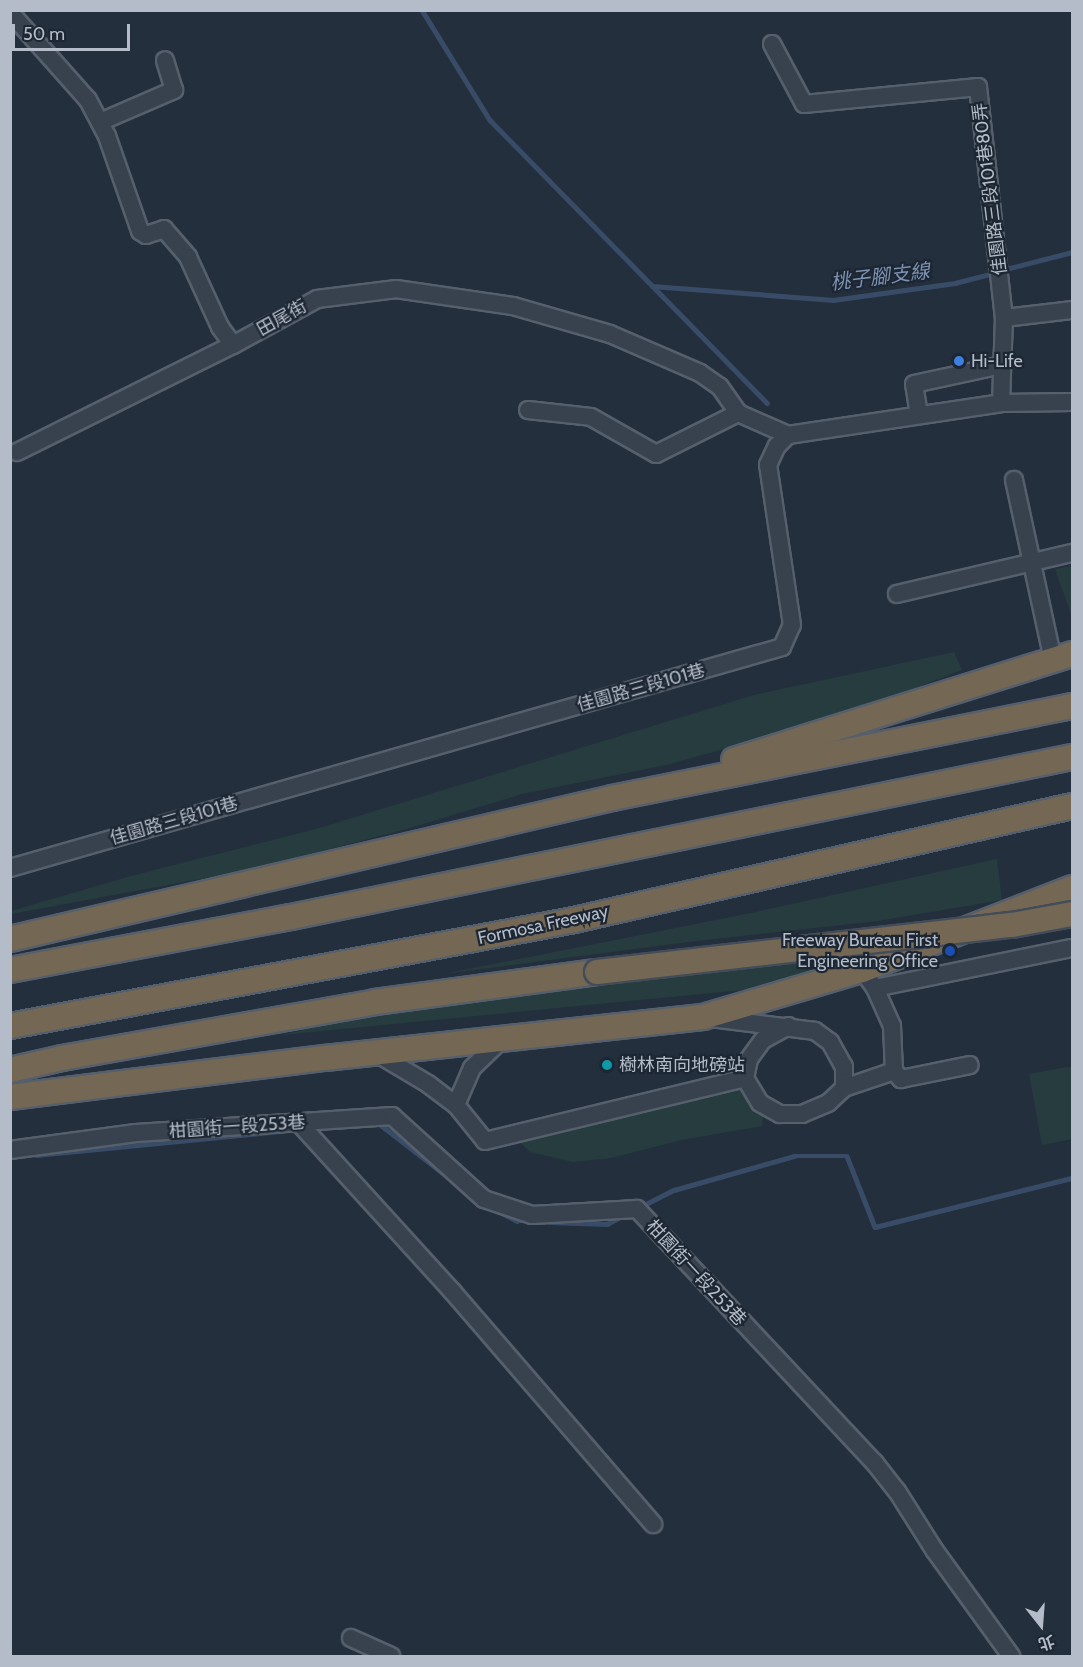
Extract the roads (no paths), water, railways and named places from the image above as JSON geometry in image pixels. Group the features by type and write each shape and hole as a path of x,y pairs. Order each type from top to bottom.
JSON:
{"highway":[{"path":"612,798 1063,657"},
{"path":"10,939 612,798 1072,706"},
{"path":"10,969 291,917 1072,757"},
{"name":"Formosa Freeway","path":"10,1026 574,920 1072,807"},
{"path":"10,1097 703,1017 868,979 1068,891"},
{"path":"10,1070 62,1058 375,1002 597,972 1012,925 1072,914"}],"street":[{"path":"16,16 88,100 107,136 140,231 146,234 164,229 188,257 220,327 233,345"},
{"name":"佳園路三段101巷80弄","path":"772,44 804,104 978,87 1004,318 1001,403"},
{"path":"100,122 174,90 165,60"},
{"name":"田尾街","path":"17,452 233,345 317,299 396,289 513,306 610,334 700,373 720,387 738,413"},
{"path":"1004,318 1072,310"},
{"path":"919,415 914,384 1002,365"},
{"path":"528,410 591,417 656,454 738,413 788,435 1001,403 1072,402"},
{"name":"佳園路三段101巷","path":"10,868 782,647 792,625 768,465 777,446 788,435"},
{"path":"1014,480 1033,561 1063,657"},
{"path":"897,594 1072,553"},
{"path":"1063,657 1072,642"},
{"path":"970,1065 901,1079 894,1071 892,1026 868,979 1072,948"},
{"path":"703,1017 815,1031 830,1042 844,1067 844,1088"},
{"path":"788,1026 763,1040 749,1059 745,1078 760,1103 780,1114 802,1114 828,1103 844,1088 894,1071"},
{"path":"456,1105 472,1068 501,1040"},
{"path":"376,1053 428,1084 456,1105 485,1141 745,1078"},
{"name":"柑園街一段253巷","path":"10,1150 136,1133 300,1124 392,1116 484,1199 532,1215 637,1209 874,1462 897,1491 935,1551 1011,1656"},
{"path":"300,1124 452,1291 653,1524"},
{"path":"351,1638 391,1656"}],"waterway":[{"path":"422,10 490,120 767,403"},
{"name":"桃子腳支線","path":"1002,270 1072,252"},
{"name":"桃子腳支線","path":"652,286 833,300 955,283 994,273"},
{"path":"377,1122 453,1181"},
{"path":"36,1155 282,1131"},
{"path":"640,1207 674,1190 794,1156 847,1156 875,1227 1072,1178"},
{"path":"500,1212 517,1221 528,1221"},
{"path":"549,1222 607,1224 622,1216"}],"place":[{"name":"Hi-Life","path":"959,361"},
{"name":"Freeway Bureau First Engineering Office","path":"950,951"},
{"name":"樹林南向地磅站","path":"607,1065"}]}
